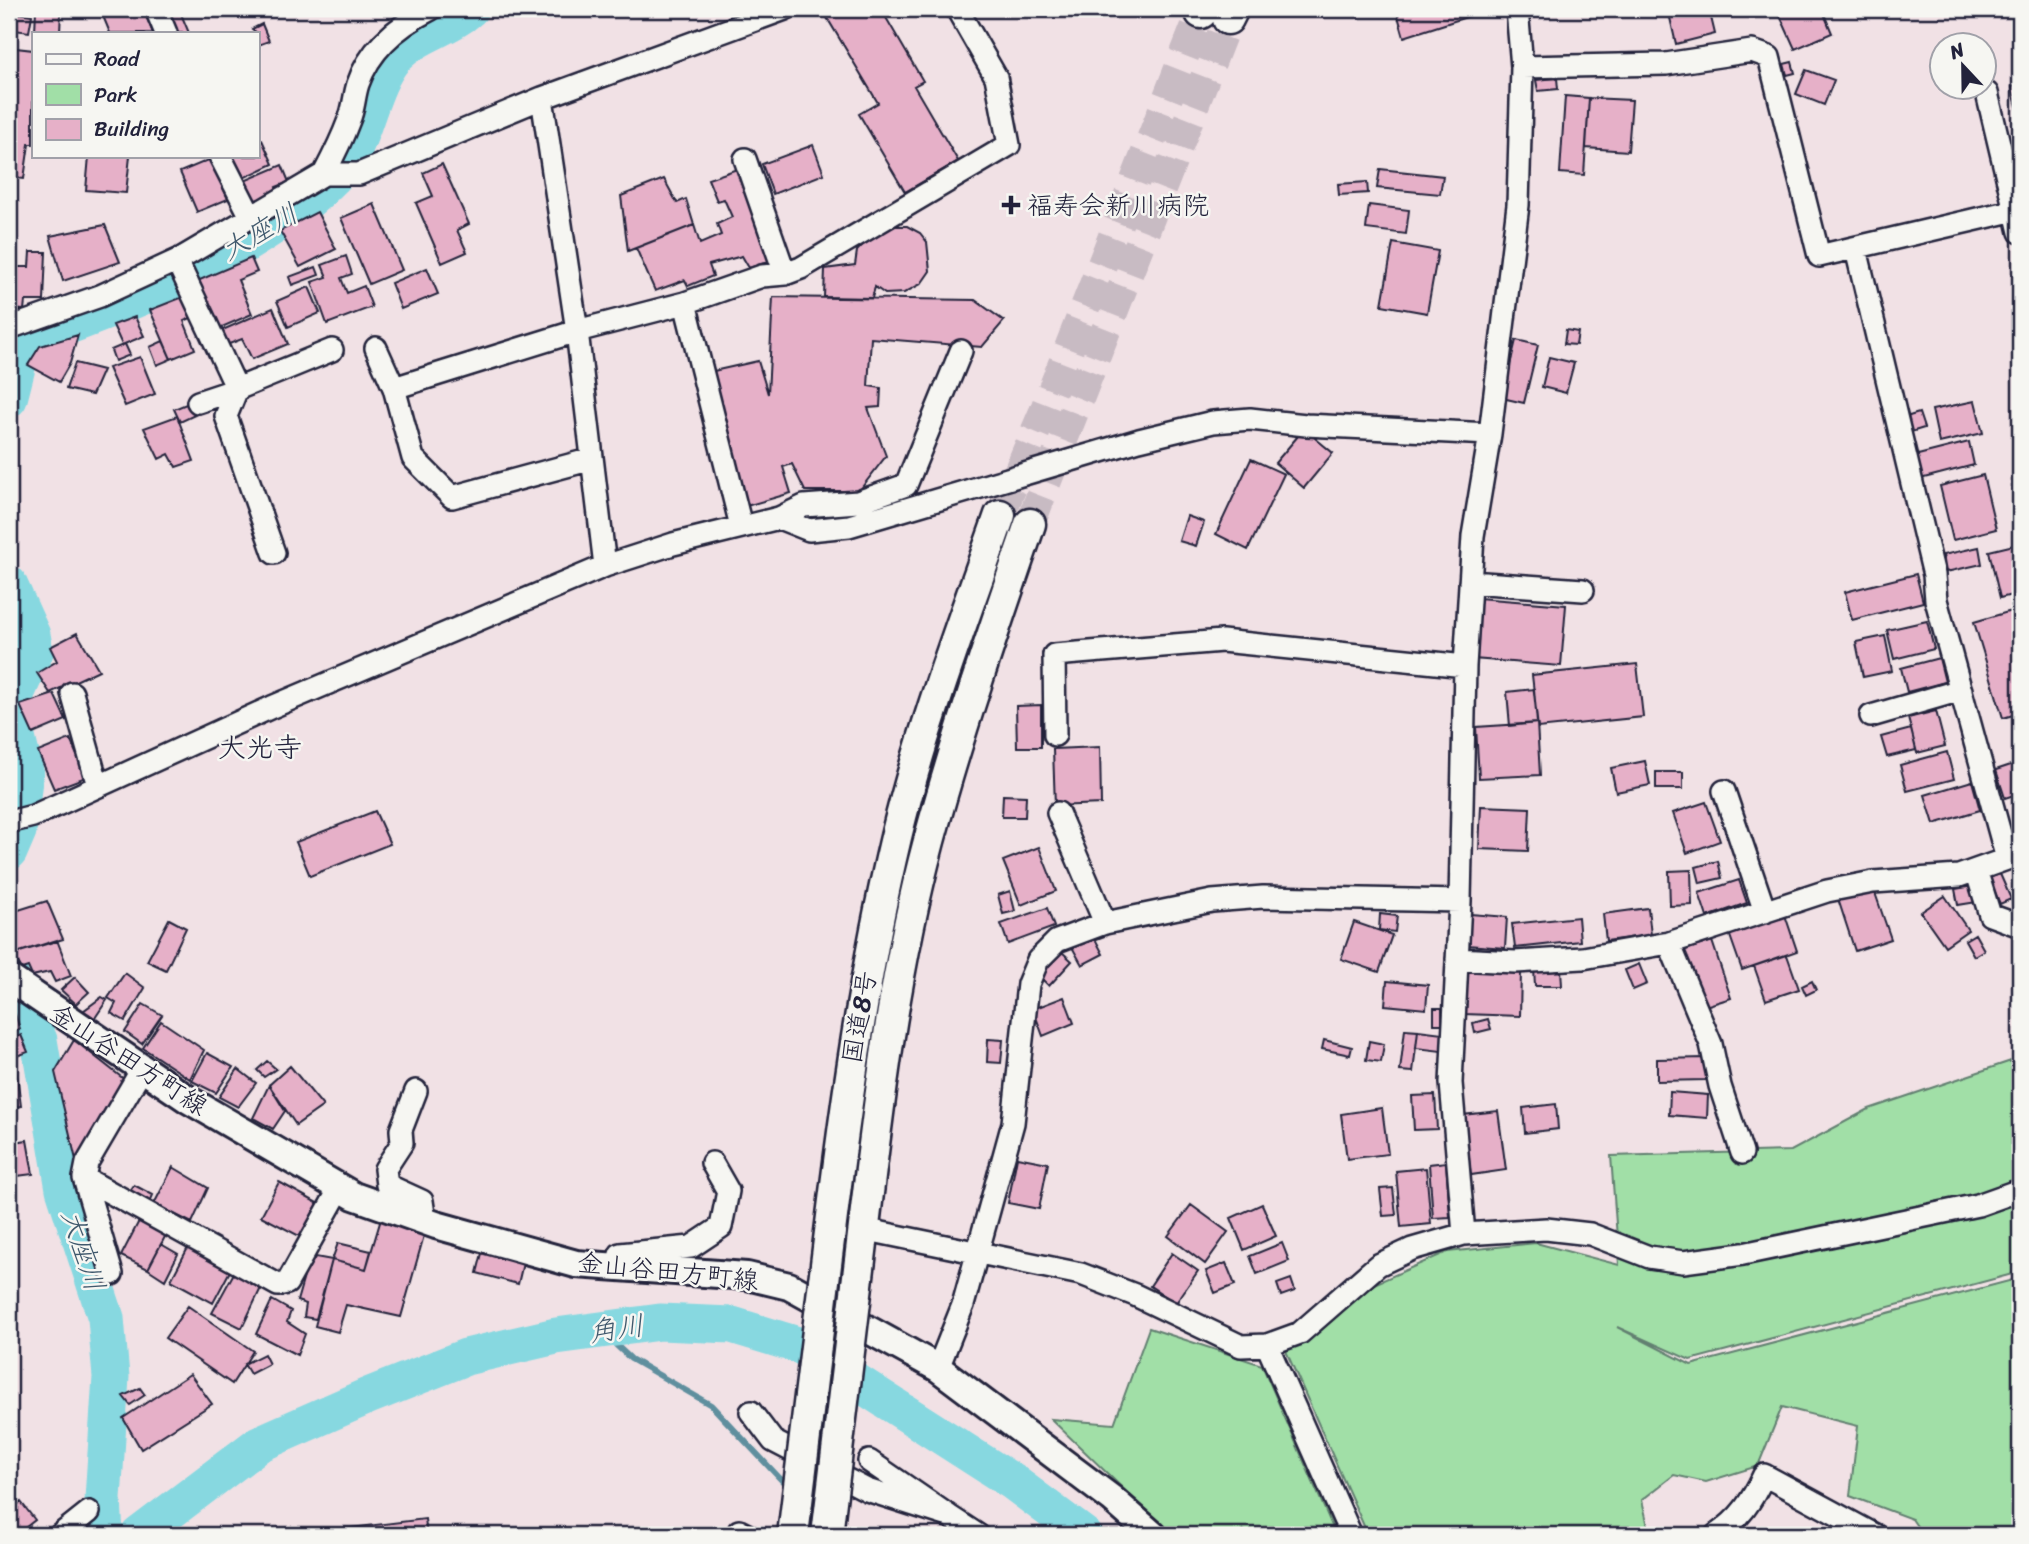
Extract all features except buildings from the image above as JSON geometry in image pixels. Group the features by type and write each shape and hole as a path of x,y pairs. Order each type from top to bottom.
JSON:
{"highway":[{"name":"国道8号","path":"793,1535 851,1058 896,835 949,660 1000,515"},
{"name":"国道8号","path":"827,1535 884,1063 929,842 977,677 1031,523"}],"main road":[{"name":"金山谷田方町線","path":"9,978 189,1100 340,1188 425,1221 576,1265 747,1276 789,1286 938,1368 1112,1499 1153,1535"}],"street":[{"path":"156,9 166,32"},
{"path":"324,174 350,119 358,83 368,60 394,33 432,9"},
{"path":"9,328 100,296 177,261 324,174 359,174 542,98 785,9"},
{"path":"394,388 576,331 685,303 762,276 785,274 888,218 1009,145 996,77 957,9"},
{"path":"1464,1234 1451,1083 1460,901 1465,666 1473,536 1490,434 1518,205 1522,67 1517,9"},
{"path":"1522,67 1666,64 1752,51 1769,57 1819,256 2018,210"},
{"path":"542,98 576,331 605,566"},
{"path":"1989,102 2018,210 2020,232"},
{"path":"221,158 251,217"},
{"path":"745,159 785,274"},
{"path":"1457,958 1515,962 1583,958 1670,943 1827,891 1873,882 1959,876 2013,857 1961,691 1936,600 1934,575 1856,249"},
{"path":"177,261 237,389 226,416 274,553"},
{"path":"685,303 741,526"},
{"path":"376,348 394,388 414,458 453,497 592,459"},
{"path":"198,402 332,350"},
{"path":"9,822 33,816 272,707 605,566 741,526 779,518 804,506 858,502 906,485 961,351"},
{"path":"779,518 808,530 849,526 1139,440 1213,422 1250,419 1306,425 1490,434"},
{"path":"1470,582 1583,590"},
{"path":"1055,735 1054,655 1222,641 1465,666"},
{"path":"1871,716 1961,691"},
{"path":"72,693 98,786"},
{"path":"1724,791 1765,912"},
{"path":"1058,813 1105,923"},
{"path":"1976,870 1990,915 2020,926"},
{"path":"938,1368 963,1305 1013,1123 1028,984 1038,960 1057,941 1105,923 1212,901 1263,897 1460,901"},
{"path":"1670,943 1711,1044 1720,1086 1742,1153"},
{"path":"112,1273 84,1178 87,1163 142,1069"},
{"path":"416,1091 401,1130 402,1143 385,1170 385,1178 387,1185 422,1201 425,1221"},
{"path":"618,1269 620,1254 691,1247 721,1227 729,1191 712,1163"},
{"path":"84,1178 278,1285 287,1283 340,1188"},
{"path":"863,1229 1081,1274 1135,1295 1241,1346 1267,1345 1300,1333 1378,1265 1412,1249 1464,1234 1546,1229 1590,1234 1649,1257 1683,1262 1743,1254 1978,1205 2020,1190"},
{"path":"1267,1345 1351,1535"},
{"path":"751,1412 773,1441 867,1490 949,1516"},
{"path":"869,1461 978,1535"},
{"path":"1716,1535 1736,1521 1752,1500 1764,1475 1875,1535"},
{"path":"60,1535 89,1512"},
{"path":"738,1535 738,1531 747,1535"}],"green space":[{"path":"2020,1058 2020,1272 1690,1360 1617,1327 1691,1365 2020,1278 2020,1535 1923,1535 1912,1519 1850,1496 1858,1426 1782,1407 1758,1466 1706,1482 1674,1475 1642,1500 1650,1535 1368,1535 1286,1351 1374,1284 1447,1252 1536,1243 1619,1265 1611,1156 1791,1151 1869,1109"},
{"path":"1149,1328 1262,1365 1336,1535 1250,1535 1242,1529 1248,1535 1171,1535 1051,1419 1114,1424"}],"waterway":[{"name":"大座川","path":"9,399 21,352 35,338 115,308 200,269 242,247 315,195 343,167 350,156 379,82 395,57 470,9"},
{"name":"大座川","path":"9,584 32,635 35,652 10,708 25,771 18,831 9,852"},
{"name":"大座川","path":"9,973 39,1040 64,1189 106,1318 111,1377 103,1499 105,1535"},
{"name":"角川","path":"139,1535 259,1444 368,1396 466,1357 556,1336 660,1322 732,1325 801,1346 1013,1482 1084,1535"},
{"path":"600,1330 631,1359 711,1405 789,1488"}],"tunnel":[{"path":"1000,515 1045,409 1201,13"},
{"path":"1030,524 1228,19"}],"place":[{"name":"福寿会新川病院","path":"1011,205"}],"district":[{"name":"大光寺","path":"260,747"}]}
